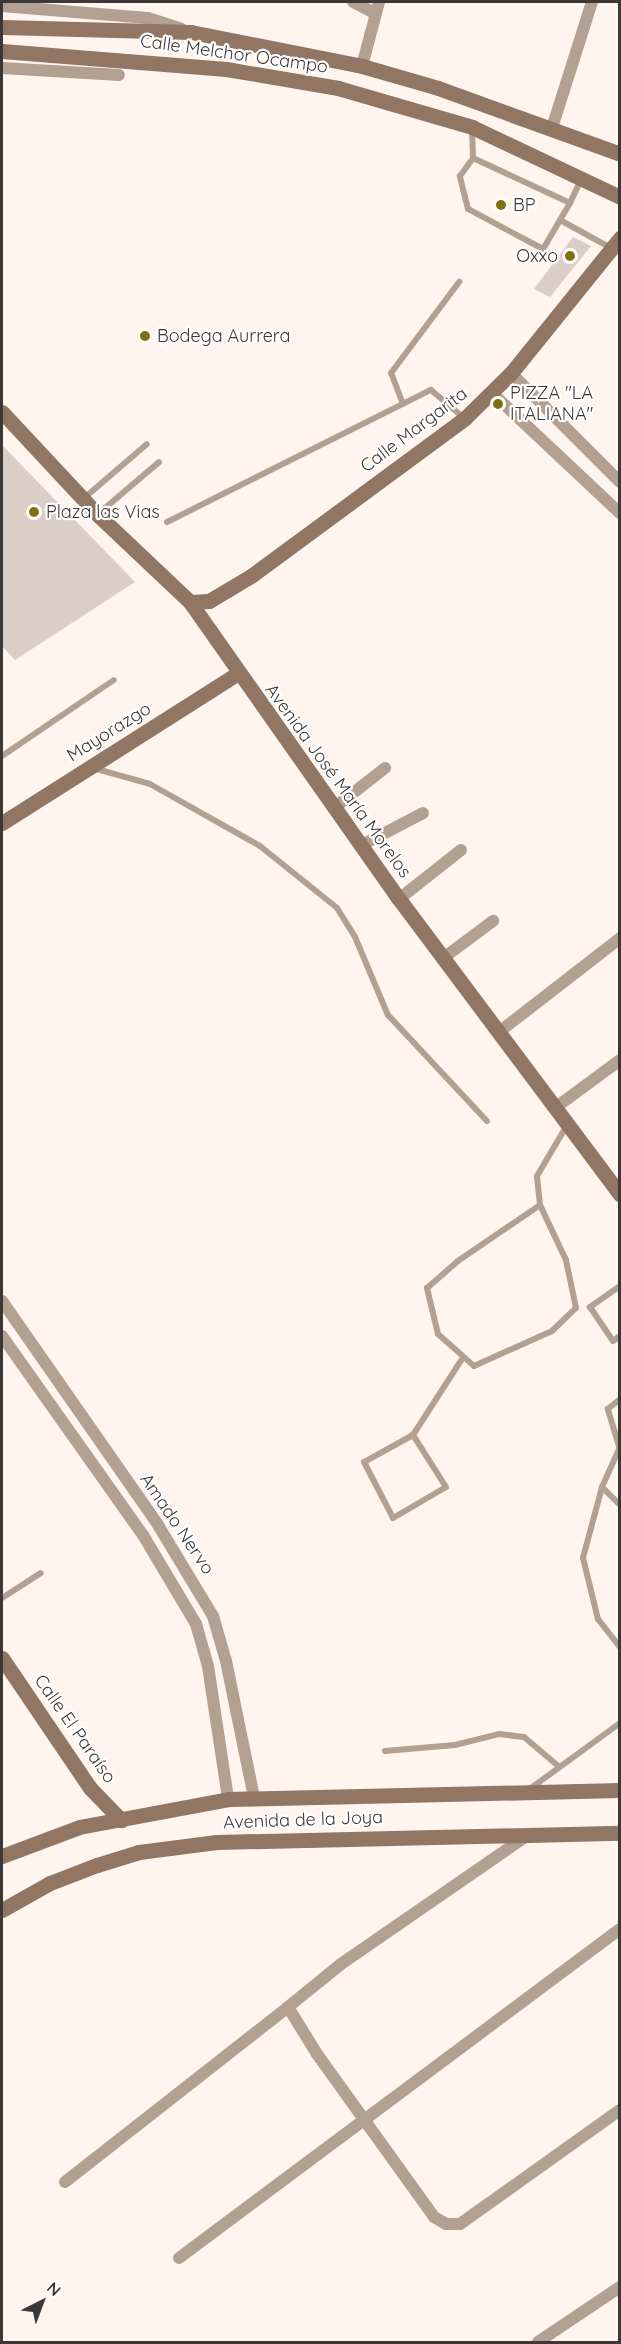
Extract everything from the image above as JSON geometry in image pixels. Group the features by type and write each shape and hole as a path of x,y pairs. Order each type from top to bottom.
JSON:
{"main road":[{"name":"Calle Melchor Ocampo","path":"2,27 59,31 191,32 362,66 552,128 620,154"},
{"name":"Calle Melchor Ocampo","path":"2,51 64,54 226,69 338,88 472,127 620,197"},
{"name":"Calle Margarita","path":"190,602 209,601 251,576 465,418 511,373 615,243"},
{"name":"Avenida José María Morelos","path":"2,412 82,499 190,602 237,674 442,959 620,1194"},
{"name":"Mayorazgo","path":"2,823 237,674"},
{"name":"Calle El Paraíso","path":"2,1658 90,1788 121,1820"},
{"name":"Avenida de la Joya","path":"2,1856 79,1827 228,1799 620,1790"},
{"name":"Avenida de la Joya","path":"2,1910 50,1883 139,1852 216,1842 525,1837 620,1833"}],"street":[{"path":"76,2 94,12"},
{"path":"353,2 377,7 362,66"},
{"path":"552,128 592,2"},
{"name":"Calle Melchor Ocampo","path":"2,6 148,18 191,32"},
{"path":"2,69 119,75"},
{"path":"511,373 618,481 602,496"},
{"path":"492,393 620,513"},
{"path":"333,808 386,768"},
{"path":"360,846 423,813"},
{"path":"399,899 461,850"},
{"path":"442,959 493,921"},
{"path":"499,1032 620,938"},
{"path":"555,1108 620,1060"},
{"name":"Amado Nervo","path":"2,1301 158,1526 213,1616 226,1661 254,1798"},
{"name":"Amado Nervo","path":"2,1336 143,1535 196,1624 208,1666 228,1799"},
{"path":"65,2182 341,1964 525,1837"},
{"path":"179,2258 620,1929"},
{"path":"288,2007 311,2046 434,2217 446,2224 460,2224 620,2110"},
{"path":"538,2343 620,2287"}],"lane":[{"path":"472,127 473,158 460,176 468,209 543,249 582,179"},
{"path":"473,158 570,203"},
{"path":"560,220 615,243"},
{"path":"403,404 391,373 459,282"},
{"path":"167,522 431,390 465,418"},
{"path":"82,499 147,444"},
{"path":"98,515 159,462"},
{"path":"2,756 114,680"},
{"path":"90,768 150,784 260,846 337,908 355,937 388,1015 486,1121"},
{"path":"540,1205 458,1261 428,1288 438,1334 462,1359 474,1366 552,1331 576,1308 566,1260 540,1205 537,1176 567,1125"},
{"path":"620,1286 590,1307 613,1341 620,1336"},
{"path":"413,1435 446,1487 393,1518 364,1462 413,1435 462,1359"},
{"path":"620,1399 608,1409 619,1447 602,1487 583,1558 598,1619 620,1647"},
{"path":"602,1487 620,1505"},
{"path":"2,1598 41,1573"},
{"path":"528,1791 557,1765 620,1723"},
{"path":"385,1751 455,1745 499,1734 524,1737 557,1765"}],"building":[{"name":"Oxxo","path":"573,237 591,246 550,297 534,289"},
{"name":"Plaza las Vias","path":"2,445 135,582 15,660 2,646"}],"place":[{"name":"BP","path":"501,205"},
{"name":"Oxxo","path":"570,256"},
{"name":"Bodega Aurrera","path":"145,336"},
{"name":"PIZZA \"LA ITALIANA\"","path":"498,404"},
{"name":"Plaza las Vias","path":"34,512"}]}
